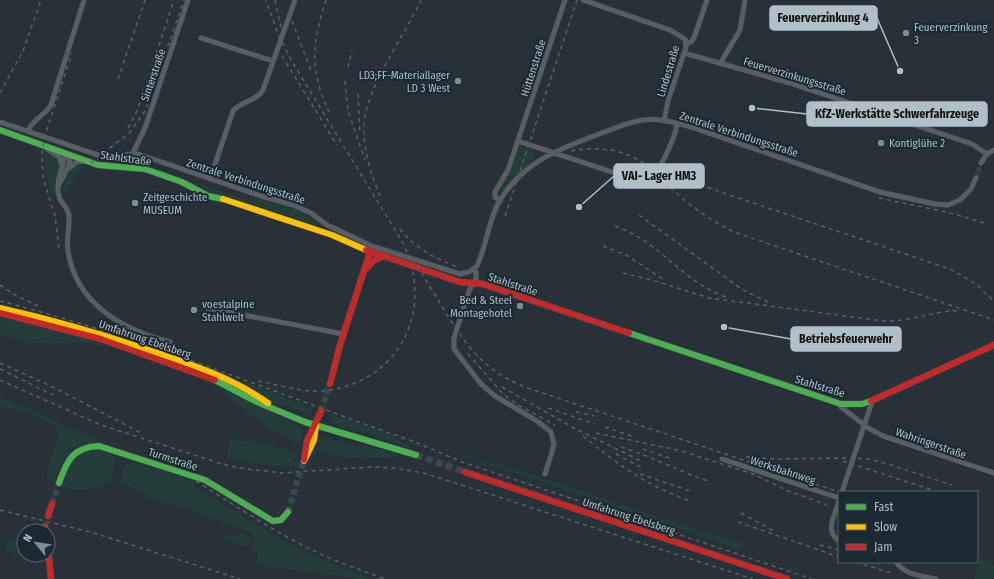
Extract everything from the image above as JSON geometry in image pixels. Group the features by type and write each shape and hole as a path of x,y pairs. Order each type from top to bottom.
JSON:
{"main road":[{"name":"Stahlstraße","path":"0,130 46,148 104,166 145,169 187,184 208,196 238,204 332,235 371,249 383,256 460,282 474,283 502,291 841,404 856,405 870,402 994,345"},
{"path":"330,384 343,334 371,249"},
{"path":"363,274 373,261 383,256"},
{"name":"Umfahrung Ebelsberg","path":"0,308 96,332 198,368 260,397 274,408"},
{"name":"Umfahrung Ebelsberg","path":"0,313 76,332 179,366 219,382 257,402 316,425 416,455"},
{"path":"304,461 303,452 309,433 316,425 321,412"},
{"name":"Turmstraße","path":"59,483 66,463 72,454 87,446 99,446 205,480 273,521 281,520 288,512"},
{"name":"Umfahrung Ebelsberg","path":"465,472 787,579"},
{"path":"48,516 52,504"},
{"path":"50,563 52,579"}],"street":[{"path":"28,131 34,121 44,114 51,105 84,0"},
{"name":"Sinterstraße","path":"132,154 145,128 188,0"},
{"path":"210,179 233,110 237,106 261,94 295,0"},
{"name":"Hüttenstraße","path":"500,201 496,197 495,192 506,175 565,0"},
{"name":"Lindestraße","path":"583,0 670,30 682,37 686,44 668,100 664,121"},
{"path":"686,44 691,42 694,38 707,0"},
{"path":"721,62 740,30 745,0"},
{"path":"201,38 273,61"},
{"name":"Feuerverzinkungsstraße","path":"684,53 721,62 801,86 972,144 987,154"},
{"name":"Zentrale Verbindungsstraße","path":"0,122 107,158 116,158 132,154 301,208 327,225 371,249 456,273 465,274 474,269 479,261 500,201 524,173 552,152 634,122 664,121 678,124 799,163 880,192 935,204 948,204 960,200 971,189 976,178"},
{"path":"518,141 618,174 643,184 650,181 661,163 674,139 678,124"},
{"path":"46,148 59,157 63,166"},
{"path":"981,163 987,154 994,150"},
{"path":"68,155 63,166 58,187 60,199 69,214 67,238 70,262 74,274 85,294 95,306 109,317 140,332 170,342"},
{"path":"58,187 68,169 70,160 68,155"},
{"path":"68,169 77,162 86,161"},
{"path":"474,269 476,276 454,338 453,346 476,378 487,389 550,432 553,436 554,445 545,474"},
{"path":"207,308 343,334"},
{"path":"842,491 871,405 870,402"},
{"name":"Wahringerstraße","path":"841,404 841,407 864,425 889,438 994,473"},
{"name":"Werksbahnweg","path":"722,459 838,500"},
{"path":"838,504 831,528 832,535 838,539"},
{"path":"897,563 901,569 908,573 936,579"}],"green space":[{"path":"520,146 533,151 534,158 502,194 499,193 510,173"},
{"path":"45,154 55,157 60,164 53,201 46,179"},
{"path":"128,158 141,160 141,164 172,175 142,165 118,165 97,160 99,159 111,162"},
{"path":"73,166 85,166 75,178 63,199 61,189"},
{"path":"195,182 254,202 255,198 298,210 318,223 315,227 212,194"},
{"path":"0,316 69,333 115,348 90,343 34,343 0,335"},
{"path":"219,372 312,408 311,414 308,415 286,405 279,405"},
{"path":"195,376 233,391 301,428 303,432 300,445 267,427 217,388"},
{"path":"0,397 110,445 88,443 73,449 62,463 54,483 48,479 46,474 57,442 57,431 45,420 26,412 0,405"},
{"path":"330,414 392,436 417,451 364,432 333,424 329,418"},
{"path":"327,437 360,447 367,446 401,455 378,458 358,458 338,456 316,450 320,439"},
{"path":"230,439 256,442 298,452 293,461 311,466 273,466 256,464 227,457"},
{"path":"422,439 742,543 741,550 452,452"},
{"path":"94,449 111,454 116,460 110,481 98,487 87,490 75,490 62,486 69,467 75,457 86,451"},
{"path":"133,462 197,481 194,486 258,526 323,560 371,579 358,579 279,568 256,563 258,553 249,551 255,543 252,533 194,511 154,499 146,500 148,494 119,483 125,466"},
{"path":"242,534 251,539 247,545 242,545 222,538"},
{"path":"16,538 16,554 7,552 5,545"},
{"path":"981,558 994,565 994,579 974,579"}],"tunnel":[{"path":"976,178 981,163"},
{"path":"321,411 330,384"},
{"path":"416,455 465,472"},
{"path":"288,512 303,463"},
{"path":"52,504 59,483"}],"railway":[{"path":"0,93 23,51 41,0"},
{"path":"118,79 145,0"},
{"path":"128,128 138,109 174,0"},
{"path":"91,163 130,132 145,111 184,0"},
{"path":"258,381 297,389 321,391 348,386 371,375 389,359 403,340 412,318 415,294 412,269 403,243 291,60 278,34 266,0"},
{"path":"275,0 282,31"},
{"path":"326,0 318,30 315,56 318,82 329,112"},
{"path":"380,196 366,152 364,134 366,110 387,61 421,0"},
{"path":"505,216 577,0"},
{"path":"292,21 312,73"},
{"path":"348,67 352,51"},
{"path":"59,248 55,216 43,178 42,151 46,132 72,53"},
{"path":"282,56 337,145"},
{"path":"345,81 348,111 365,160"},
{"path":"358,94 360,134"},
{"path":"571,151 582,149 604,149 625,154 635,158 654,171 670,188 694,208 710,219 734,232 994,320"},
{"path":"655,168 685,180 950,269 976,284 994,301"},
{"path":"879,198 947,212 988,224"},
{"path":"639,215 743,290 768,302"},
{"path":"615,226 646,242 697,282 726,297"},
{"path":"400,229 412,242 426,252 458,267"},
{"path":"603,246 628,256 664,280"},
{"path":"413,259 437,298"},
{"path":"623,273 652,280 709,298 884,321 903,320 941,312 960,311"},
{"path":"0,285 15,295 38,306"},
{"path":"434,293 452,323 471,349 494,370 508,379 525,387 838,492"},
{"path":"0,301 105,331 415,442 462,462 812,579"},
{"path":"468,354 503,394 518,405 555,425"},
{"path":"0,363 57,389 143,434"},
{"path":"0,369 53,395"},
{"path":"0,380 101,425 219,463 239,468 282,473 371,467 394,468 424,473 753,579"},
{"path":"502,387 572,427 643,462"},
{"path":"548,408 595,424"},
{"path":"576,412 594,416"},
{"path":"605,427 634,437"},
{"path":"596,433 682,451 753,474 786,490 827,505"},
{"path":"583,436 634,474 660,489 691,501"},
{"path":"621,447 708,481"},
{"path":"643,449 672,459"},
{"path":"616,454 642,468"},
{"path":"746,457 774,459 867,459 888,464 952,485"},
{"path":"843,461 935,491"},
{"path":"640,474 690,491"},
{"path":"196,481 266,525 310,549 357,569 386,579"},
{"path":"0,510 94,533 240,579"},
{"path":"741,513 774,531"},
{"path":"738,522 838,557"},
{"path":"820,545 838,550"},
{"path":"859,563 891,573"}],"traffic: fast":[{"path":"0,130 98,165 145,169 182,182 208,196 223,199"},
{"path":"629,333 841,404 862,404 871,401"},
{"path":"215,380 257,402 305,422 416,455"},
{"path":"59,483 68,461 72,456 83,449 99,446 205,480 273,521 281,520 288,512"}],"traffic: slow":[{"path":"223,199 332,235 366,250"},
{"path":"0,308 92,332 178,360 224,378 268,403"},
{"path":"304,461 314,440 316,425"}],"traffic: jam":[{"path":"366,250 460,282 483,284 629,333"},
{"path":"330,384 340,345 370,252"},
{"path":"367,268 373,261 383,256"},
{"path":"0,313 101,339 215,380"},
{"path":"871,401 994,345"},
{"path":"304,460 307,441 321,411"},
{"path":"465,472 787,579"},
{"path":"48,516 52,504"},
{"path":"49,563 51,579"}],"place":[{"name":"Feuerverzinkung 3","path":"906,33"},
{"name":"Feuerverzinkung 4","path":"900,71"},
{"name":"LD3;FF-Materiallager LD 3 West","path":"458,81"},
{"name":"KfZ-Werkstätte Schwerfahrzeuge","path":"752,108"},
{"name":"Kontiglühe 2","path":"881,143"},
{"name":"Zeitgeschichte MUSEUM","path":"135,203"},
{"name":"VAI- Lager HM3","path":"579,207"},
{"name":"Bed & Steel Montagehotel","path":"520,306"},
{"name":"voestalpine Stahlwelt","path":"194,310"},
{"name":"Betriebsfeuerwehr","path":"724,327"}]}
